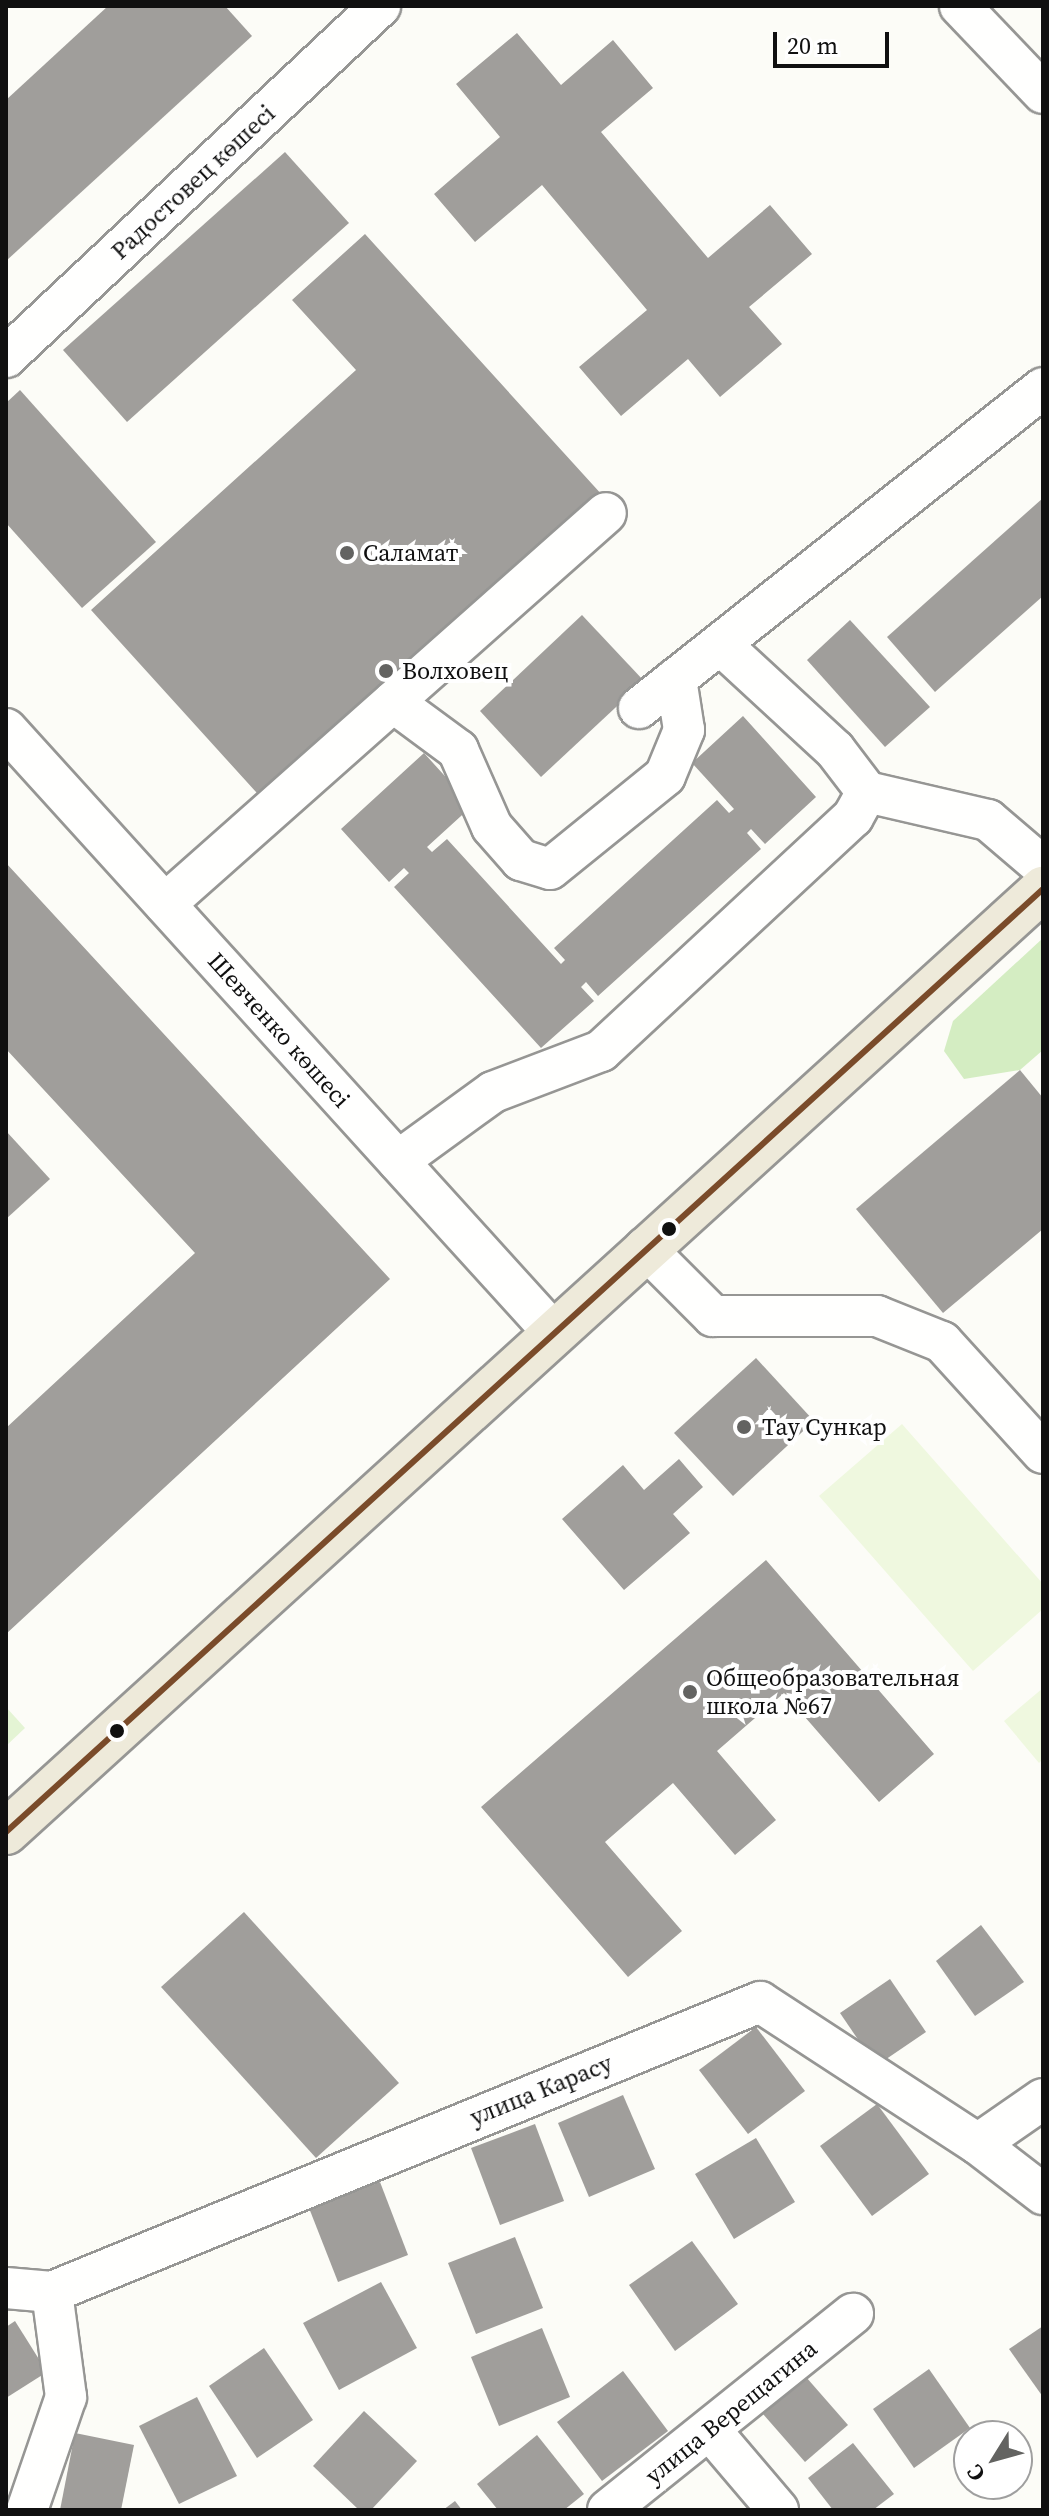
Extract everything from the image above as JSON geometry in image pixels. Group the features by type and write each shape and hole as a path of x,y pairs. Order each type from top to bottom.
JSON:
{"main road":[{"path":"6,1832 552,1331 1043,889"}],"street":[{"name":"Радостовец көшесі","path":"6,357 380,6"},
{"path":"960,6 1043,93"},
{"path":"639,708 1043,388"},
{"path":"165,904 606,513"},
{"path":"720,644 835,750 867,792 988,820 1043,867"},
{"path":"393,702 458,750 492,827 521,860 550,869 665,776 684,730 676,679"},
{"name":"Шевченко көшесі","path":"6,729 552,1331"},
{"path":"398,1161 493,1092 601,1051 853,817 867,792"},
{"path":"645,1248 713,1316 877,1316 942,1342 1043,1453"},
{"name":"улица Карасу","path":"6,2288 52,2292 760,2002 978,2144"},
{"path":"1043,2099 978,2144 1043,2194"},
{"path":"27,2510 66,2397 52,2292"},
{"name":"улица Верещагина","path":"608,2510 853,2314"},
{"path":"710,2430 778,2510"}],"green space":[{"path":"1043,938 1043,1050 1020,1070 964,1079 944,1051 953,1021"},
{"path":"902,1424 1043,1584 1043,1609 973,1671 819,1496"},
{"path":"1043,1688 1043,1759 1039,1763 1004,1721"},
{"path":"6,1707 25,1728 6,1746"}],"building":[{"path":"108,6 225,6 252,36 6,261 6,100"},
{"path":"517,33 561,85 613,40 653,88 601,132 708,258 770,205 812,254 749,307 782,344 720,397 688,359 621,416 579,367 647,310 542,185 475,242 434,194 500,137 456,84"},
{"path":"285,152 349,223 127,422 63,350"},
{"name":"Саламат","path":"365,234 603,496 265,802 91,610 356,370 292,300"},
{"path":"20,390 156,542 82,608 6,523 6,403"},
{"path":"1043,498 1043,596 935,692 887,637"},
{"path":"582,615 644,681 541,777 480,711"},
{"path":"850,620 930,707 885,747 807,660"},
{"path":"743,716 816,797 765,844 751,829 747,833 761,849 598,996 586,982 581,987 594,1001 541,1048 394,887 409,873 404,868 389,882 341,829 424,753 472,806 427,847 432,852 447,839 561,964 565,960 554,948 717,800 729,813 734,809 692,763"},
{"path":"6,863 390,1279 6,1634 6,1428 195,1253 6,1049"},
{"path":"1020,1070 1043,1098 1043,1229 943,1313 856,1209"},
{"path":"6,1131 50,1179 6,1219"},
{"name":"Тау Сункар","path":"756,1358 814,1421 733,1496 674,1433"},
{"path":"679,1459 703,1487 673,1514 690,1533 624,1590 562,1519 623,1465 644,1490"},
{"path":"766,1560 934,1754 879,1802 784,1693 717,1751 776,1820 735,1855 673,1783 605,1842 682,1931 628,1977 481,1807"},
{"path":"244,1912 399,2083 316,2158 161,1987"},
{"path":"981,1925 1024,1982 975,2016 936,1961"},
{"path":"890,1979 926,2032 876,2066 840,2013"},
{"path":"756,2027 805,2091 748,2134 699,2070"},
{"path":"623,2095 655,2169 589,2197 558,2123"},
{"path":"877,2104 929,2174 872,2216 820,2146"},
{"path":"535,2124 564,2201 500,2225 471,2148"},
{"path":"756,2138 795,2202 734,2239 695,2174"},
{"path":"380,2182 408,2255 338,2282 309,2208"},
{"path":"515,2237 543,2308 476,2334 448,2263"},
{"path":"692,2241 738,2304 675,2351 629,2285"},
{"path":"381,2282 417,2348 339,2390 303,2323"},
{"path":"15,2321 47,2372 6,2398 6,2327"},
{"path":"1043,2326 1043,2397 1009,2349"},
{"path":"542,2328 570,2397 499,2426 471,2357"},
{"path":"264,2348 313,2420 257,2458 209,2386"},
{"path":"929,2369 964,2420 953,2420 953,2440 914,2468 873,2409"},
{"path":"623,2371 668,2431 602,2481 557,2422"},
{"path":"806,2377 848,2425 805,2462 763,2414"},
{"path":"197,2397 237,2476 179,2504 139,2426"},
{"path":"364,2411 417,2461 371,2510 359,2510 313,2466"},
{"path":"75,2433 134,2445 121,2510 60,2510"},
{"path":"537,2435 584,2494 564,2510 498,2510 477,2484"},
{"path":"853,2443 894,2494 873,2510 833,2510 808,2478"},
{"path":"455,2501 462,2510 443,2510"}],"transit line":[{"path":"6,1832 1043,889"}],"place":[{"name":"Саламат","path":"347,553"},
{"name":"Волховец","path":"386,671"},
{"name":"Тау Сункар","path":"744,1427"},
{"name":"Общеобразовательная школа №67","path":"690,1692"}]}
